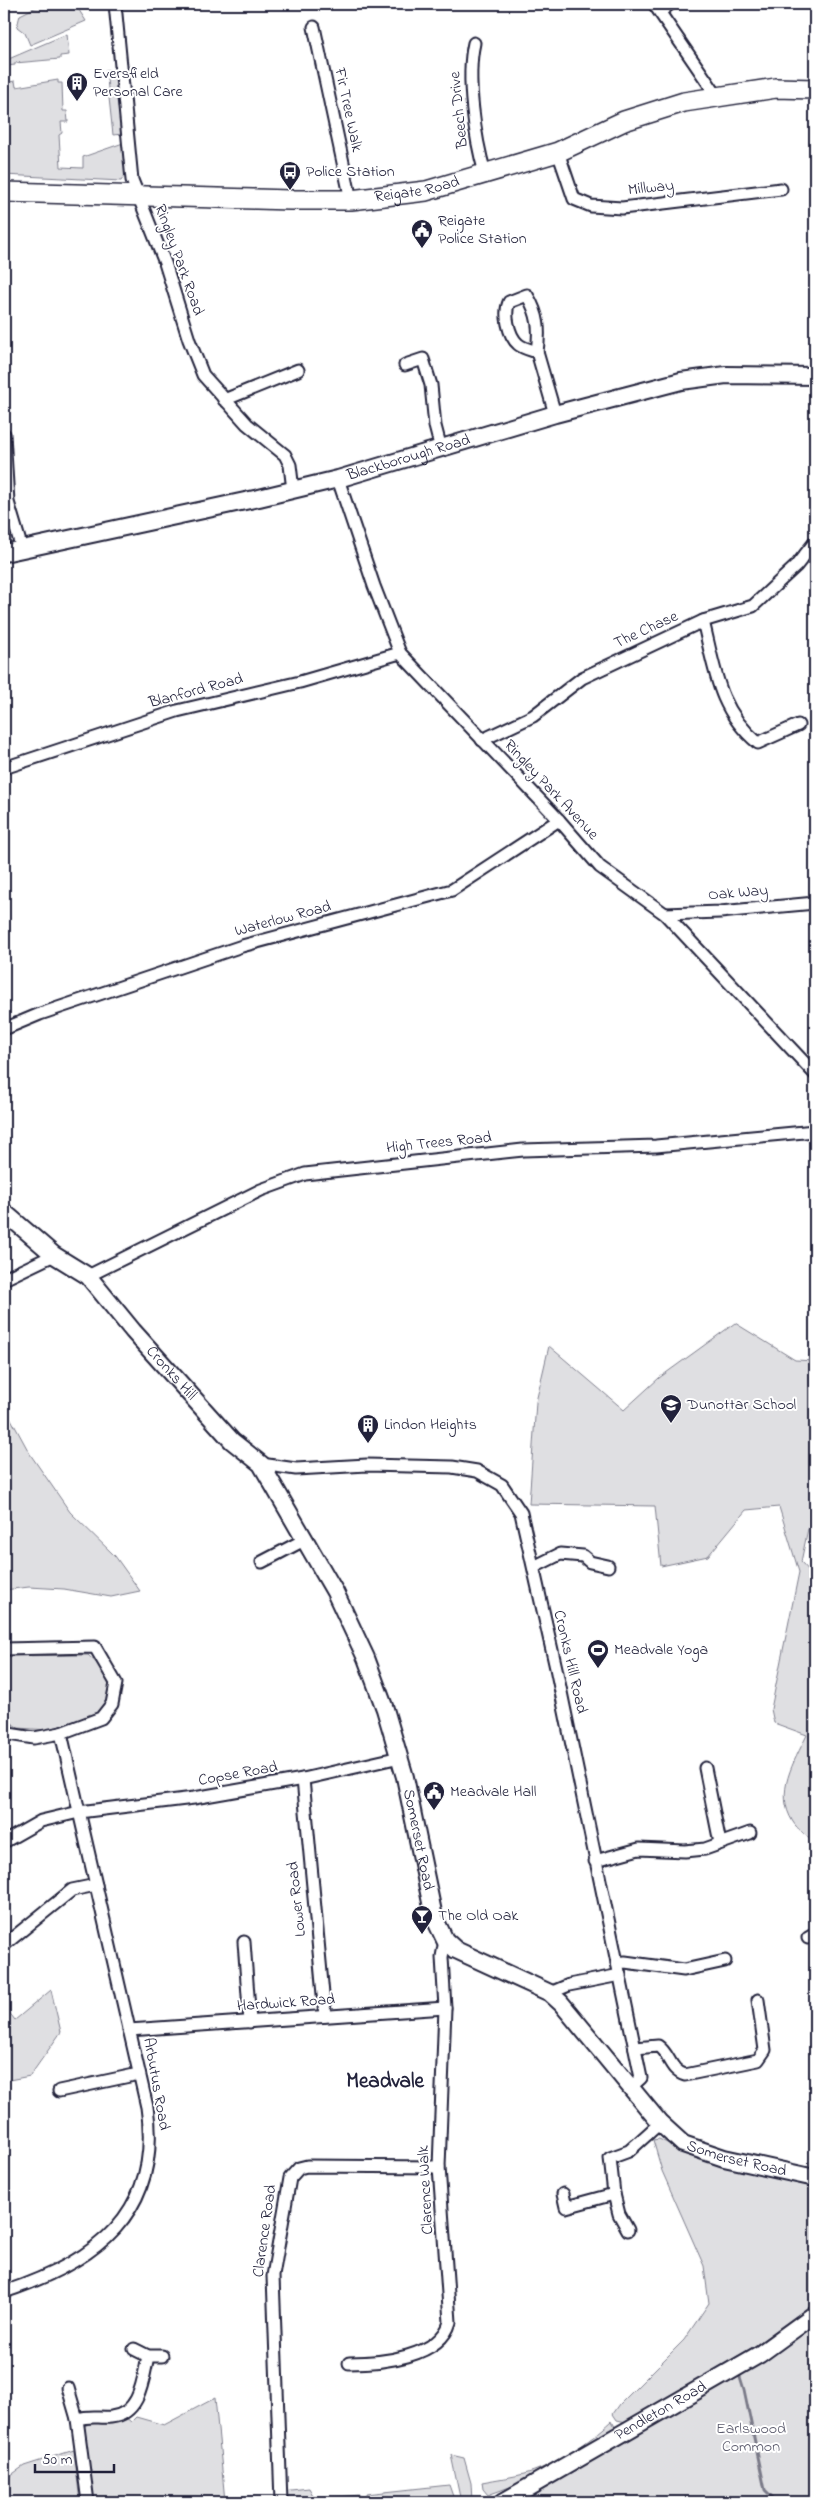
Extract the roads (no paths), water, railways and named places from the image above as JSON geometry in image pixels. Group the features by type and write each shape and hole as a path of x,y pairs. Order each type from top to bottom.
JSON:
{"main road":[{"name":"Reigate Road","path":"4,192 351,200 426,191 558,152 624,121 684,102 776,88 815,89"}],"street":[{"name":"Ringley Park Road","path":"115,4 132,180 165,263 203,375 246,424 285,454 290,465 293,490"},
{"path":"670,4 657,8 717,96"},
{"name":"Fir Tree Walk","path":"314,27 351,200"},
{"name":"Beech Drive","path":"474,44 470,60 478,142 485,173"},
{"name":"Millway","path":"558,152 574,199 591,206 622,208 781,189"},
{"path":"537,352 519,345 513,338 505,311 509,302 527,295 536,310 539,337 537,352 555,414"},
{"path":"405,365 423,359 431,385 435,426 441,448"},
{"path":"224,400 298,370"},
{"name":"Blackborough Road","path":"4,553 338,479 555,414 707,376 815,376"},
{"path":"4,434 8,502 22,549"},
{"name":"Ringley Park Avenue","path":"338,479 374,586 400,653 559,820 600,867 665,914 815,1074"},
{"name":"The Chase","path":"482,740 533,716 582,678 703,621 753,606 796,566 815,542"},
{"path":"703,621 722,698 742,729 758,743 798,725"},
{"name":"Blanford Road","path":"4,768 176,711 300,682 400,653"},
{"name":"Waterlow Road","path":"4,1029 40,1014 242,946 452,890 559,820"},
{"name":"Oak Way","path":"665,914 815,903"},
{"name":"High Trees Road","path":"88,1276 260,1190 305,1174 523,1150 656,1146 815,1131"},
{"name":"Cronks Hill","path":"4,1212 54,1255 88,1276 133,1331 232,1441 261,1464"},
{"path":"4,1279 54,1255"},
{"name":"Somerset Road","path":"261,1464 335,1592 366,1658 400,1757 434,1917 446,1940 456,1950 550,1993 562,2003 660,2123 683,2144 704,2153 815,2178"},
{"name":"Cronks Hill Road","path":"261,1464 296,1469 367,1465 452,1467 477,1471 502,1485 521,1513 641,2078 631,2087"},
{"path":"262,1562 306,1539"},
{"path":"534,1567 560,1554 583,1556 590,1562 608,1566"},
{"path":"4,1649 95,1647 116,1683 112,1704 102,1718 61,1733 34,1738 9,1734 4,1722"},
{"name":"Arbutus Road","path":"4,2292 24,2286 78,2261 112,2234 129,2210 142,2182 149,2152 149,2122 139,2074 61,1733"},
{"name":"Copse Road","path":"4,1842 41,1821 79,1812 175,1801 303,1779 400,1757"},
{"path":"705,1768 720,1843"},
{"name":"Lower Road","path":"303,1779 325,2016"},
{"path":"595,1861 638,1849 685,1852 705,1849 750,1833"},
{"path":"4,1946 72,1890 96,1885"},
{"name":"Clarence Walk","path":"349,2364 374,2363 426,2349 438,2342 448,2328 450,2316 439,2166 445,2008 442,1957 446,1940"},
{"path":"244,1942 250,2022"},
{"path":"617,1963 625,1962 684,1970 725,1961"},
{"path":"550,1993 569,1984 620,1975"},
{"path":"635,2048 650,2045 658,2046 673,2068 685,2075 758,2060 765,2050 758,2000"},
{"name":"Hardwick Road","path":"129,2030 445,2008"},
{"path":"59,2091 139,2074"},
{"path":"628,2230 619,2214 614,2194 610,2158 629,2151 660,2123"},
{"name":"Clarence Road","path":"282,2502 273,2276 290,2178 299,2168 308,2166 439,2166"},
{"path":"563,2194 566,2207 614,2194"},
{"name":"Pendleton Road","path":"503,2502 760,2354 815,2314"},
{"path":"134,2349 148,2356 162,2356"},
{"path":"77,2419 91,2415 112,2417 127,2410 138,2396 148,2356"},
{"path":"68,2388 77,2419 88,2502"}],"waterway":[{"path":"739,2374 765,2490 777,2502"}],"place":[{"name":"Eversfield Personal Care","path":"77,102"},
{"name":"Police Station","path":"290,191"},
{"name":"Reigate Police Station","path":"422,249"},
{"name":"Dunottar School","path":"671,1424"},
{"name":"Lindon Heights","path":"368,1444"},
{"name":"Meadvale Yoga","path":"598,1669"},
{"name":"Meadvale Hall","path":"434,1811"},
{"name":"The Old Oak","path":"422,1935"}],"district":[{"name":"Meadvale","path":"385,2082"}],"park label":[{"name":"Earlswood Common","path":"751,2438"}]}
